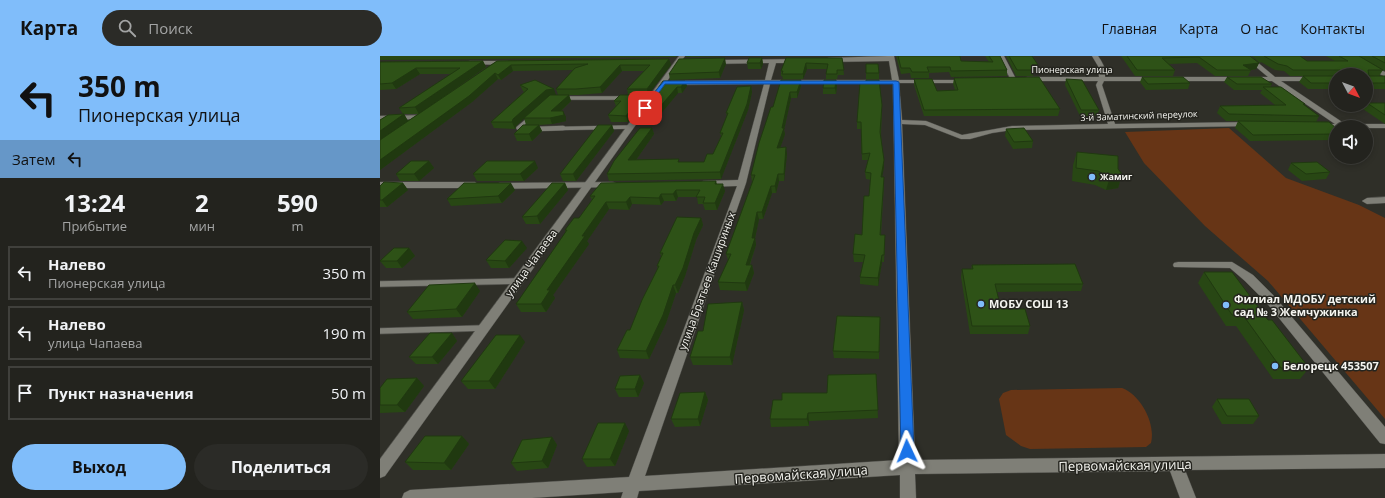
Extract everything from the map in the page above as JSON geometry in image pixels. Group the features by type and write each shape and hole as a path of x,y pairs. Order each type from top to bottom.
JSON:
{"street":[{"path":"484,72 506,56"},
{"path":"1001,56 1013,79"},
{"path":"1095,56 1101,65 1102,79 1099,85 1112,126"},
{"path":"1246,56 1275,80 1335,120"},
{"path":"1352,56 1385,75"},
{"path":"820,60 891,58 896,82 908,498"},
{"name":"улица Чапаева","path":"380,471 517,281 631,127 649,98 664,83 679,60"},
{"name":"улица Братьев Кашириных","path":"632,491 742,183 773,61"},
{"path":"702,62 804,61"},
{"path":"465,64 512,63"},
{"name":"Пионерская улица","path":"1006,79 1329,79"},
{"path":"664,83 896,82 975,80"},
{"path":"380,118 423,114 408,125"},
{"name":"3-й Заматинский переулок","path":"898,122 926,123 962,137 970,137 991,131 1012,128 1092,128 1112,126 1256,124"},
{"path":"1306,126 1329,125"},
{"path":"1373,126 1385,126"},
{"path":"696,184 742,183"},
{"path":"380,185 626,185"},
{"path":"1367,201 1385,200"},
{"path":"1178,265 1232,265 1249,278 1270,299 1385,438"},
{"name":"Первомайская улица","path":"410,498 632,491 908,467 1385,461"},
{"path":"1175,464 1188,498"}],"lane":[{"path":"559,98 629,98"},
{"path":"535,113 518,128 631,127"},
{"path":"380,284 517,281"},
{"path":"380,331 484,328"}],"shaded area":[{"path":"1229,128 1286,178 1359,205 1385,218 1385,419 1268,281 1205,226 1144,163 1125,132"},
{"path":"1122,388 1135,397 1146,411 1152,435 1151,443 1146,447 1030,449 1021,446 1006,435 999,399 1003,393 1011,390"}],"building":[{"path":"898,56 960,56 961,61 993,62 989,56 1000,56 1007,70 951,71 950,67 927,67 929,72 912,72 910,68 901,68"},
{"path":"1009,56 1032,56 1038,65 1032,65 1034,70 1017,70"},
{"path":"1127,56 1250,56 1259,63 1243,65 1251,70 1217,70 1199,57 1162,58 1175,70 1137,70"},
{"path":"1264,56 1300,56 1307,61 1348,61 1339,56 1359,56 1383,70 1373,70 1373,68 1329,68 1329,70 1293,70 1287,66 1278,64"},
{"path":"1372,56 1385,56 1385,63"},
{"path":"725,58 719,72 669,74 679,59"},
{"path":"749,58 762,58 760,63 747,63"},
{"path":"786,58 842,58 844,70 837,70 837,74 826,74 828,64 806,63 803,74 782,74 783,71 781,71"},
{"path":"669,59 647,89 627,89 650,65 620,65 600,87 556,89 575,68 588,64 511,65 498,75 495,73 469,96 380,160 380,140 497,61"},
{"path":"483,61 415,107 399,108 460,68 416,68 392,83 380,84 380,62"},
{"path":"866,64 878,64 879,73 866,73"},
{"path":"1303,76 1329,76 1329,83 1311,83"},
{"path":"1373,76 1385,76 1385,83 1373,83"},
{"path":"1039,77 1060,109 924,110 914,79 932,79 937,91 958,90 954,78"},
{"path":"1142,77 1183,77 1190,83 1148,84"},
{"path":"1227,77 1261,77 1272,84 1237,84"},
{"path":"1066,79 1082,80 1099,110 1081,110"},
{"path":"535,80 554,89 546,90 513,119 512,122 491,122 528,89 520,85"},
{"path":"781,80 801,80 797,92 790,92 782,128 784,128 777,148 786,147 784,174 778,174 775,186 771,186 762,212 757,212 752,238 755,238 746,265 752,265 745,283 718,282 731,254 726,254 755,175 751,175 759,143 771,107 773,107"},
{"path":"824,80 836,80 835,88 823,88"},
{"path":"866,80 879,80 882,105 880,132 884,160 881,177 884,177 880,235 885,235 884,255 882,255 878,278 860,277 865,255 853,254 855,234 862,235 864,196 869,196 871,173 865,172 870,153 862,154 861,122 857,122 860,82 866,82"},
{"path":"663,81 685,81 681,87 677,87 652,116 638,116"},
{"path":"751,86 747,104 720,172 607,174 614,161 640,128 652,128 628,160 679,159 678,162 704,162 707,154 713,154 723,133 720,133 728,113 726,113 737,87"},
{"path":"1263,87 1281,87 1319,116 1229,114 1220,106 1286,105"},
{"path":"550,95 569,95 551,111 563,111 564,115 550,118 524,118"},
{"path":"620,95 642,95 626,116 608,115 621,101 614,101"},
{"path":"1373,103 1385,103 1385,115 1373,107"},
{"path":"404,114 380,131 380,120 388,115"},
{"path":"1238,121 1329,122 1329,134 1253,135"},
{"path":"523,125 539,125 529,134 514,134"},
{"path":"598,125 612,125 573,174 560,174"},
{"path":"1024,128 1033,141 1014,142 1006,129"},
{"path":"1077,152 1118,156 1118,169 1122,174 1110,177 1098,171 1076,168"},
{"path":"411,161 429,161 414,174 396,174"},
{"path":"487,161 535,161 520,174 473,174"},
{"path":"1317,162 1330,172 1306,174 1291,163"},
{"path":"716,181 715,184 723,184 715,203 703,203 705,197 696,197 700,190 676,190 673,194 661,194 659,198 630,197 626,202 606,202 582,236 585,236 547,290 550,290 541,304 516,304 567,230 565,230 574,218 579,218 595,196 590,196 601,183"},
{"path":"384,182 403,183 380,200 380,186"},
{"path":"464,183 511,183 498,196 447,199"},
{"path":"552,183 565,183 537,216 522,217"},
{"path":"677,217 701,218 694,233 683,268 675,285 673,285 663,315 646,351 617,350 627,330 630,330 642,300 659,266 657,266 663,253 660,253"},
{"path":"505,240 522,241 505,261 486,260"},
{"path":"394,248 409,248 397,261 380,261"},
{"name":"МОБУ СОШ 13","path":"1075,264 1083,284 995,284 1001,309 1025,309 1030,326 972,326 962,269 973,269 972,265"},
{"path":"1204,272 1232,272 1268,320 1272,320 1309,368 1281,368 1243,315 1232,315"},
{"path":"475,283 456,309 407,312 429,285"},
{"path":"742,302 730,357 690,357 698,331 703,331 708,304"},
{"path":"837,316 880,317 879,352 833,351"},
{"path":"430,333 452,333 432,357 409,357"},
{"path":"496,335 520,335 489,381 461,381"},
{"path":"876,374 878,410 808,413 807,419 770,419 773,400 782,400 782,393 827,393 828,375"},
{"path":"640,375 635,389 615,389 620,376"},
{"path":"417,378 397,405 380,405 380,388 387,379"},
{"path":"705,392 698,419 671,419 680,393"},
{"path":"1217,399 1249,399 1259,416 1227,416"},
{"path":"598,423 625,423 610,459 582,459"},
{"path":"425,436 462,436 444,463 405,462"},
{"path":"552,437 542,461 511,463 522,440"}],"place":[{"name":"Жамиг","path":"1092,177"},
{"name":"МОБУ СОШ 13","path":"981,304"},
{"name":"Филиал МДОБУ детский сад № 3 Жемчужинка","path":"1226,305"},
{"name":"Белорецк 453507","path":"1275,366"}],"route":[{"path":"645,108 664,83 896,82 907,451"}]}
